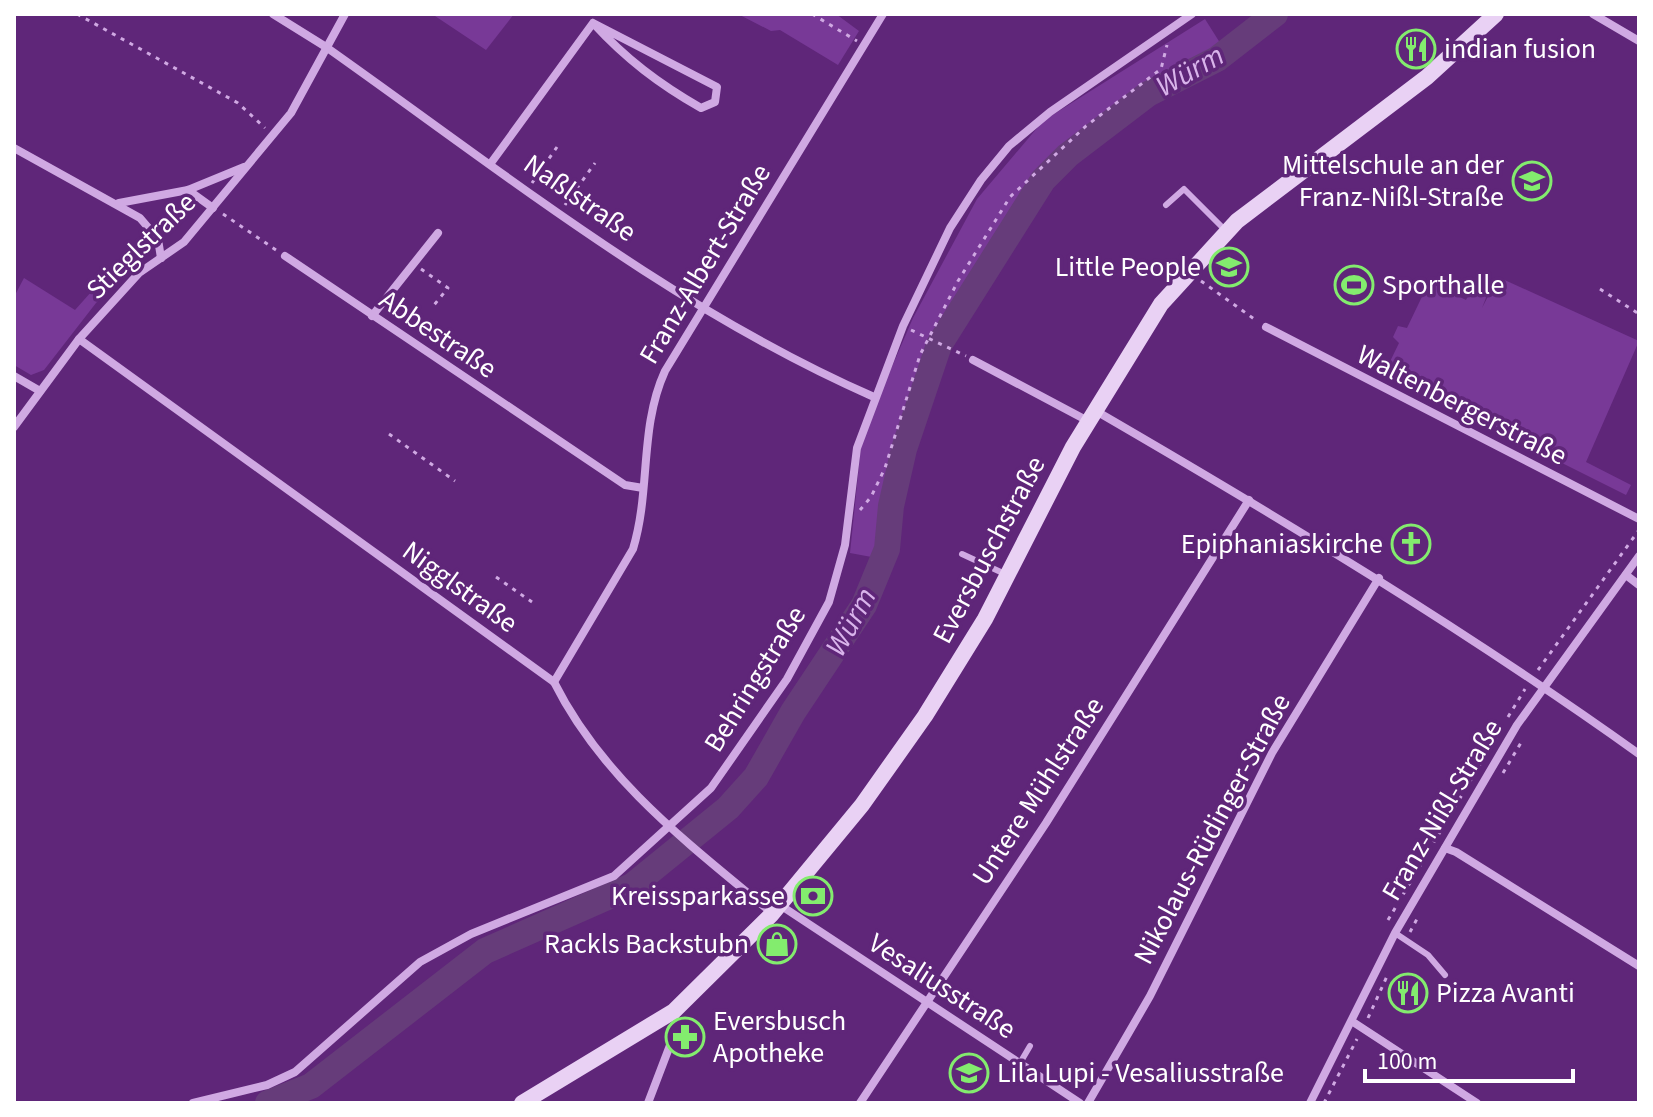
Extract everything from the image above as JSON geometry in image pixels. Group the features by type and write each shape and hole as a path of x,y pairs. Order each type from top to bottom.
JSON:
{"main road":[{"name":"Eversbuschstraße","path":"522,1103 674,1011 776,909 894,763 978,632 1091,416 1161,304 1227,232 1287,181 1427,77 1496,14"}],"street":[{"name":"Naßlstraße","path":"273,14 326,47 702,309 797,363 874,397"},
{"name":"Stieglstraße","path":"14,427 79,339 139,273 175,251 291,113 345,14"},
{"name":"Franz-Albert-Straße","path":"554,682 630,556 638,533 653,401 665,371 883,14"},
{"name":"Behringstraße","path":"193,1103 267,1085 295,1072 420,962 471,934 614,876 673,830 711,788 760,720 814,635 835,584 857,448 874,397 926,276 981,180 1009,146 1050,112 1192,14"},
{"path":"1593,14 1639,41"},
{"path":"593,23 717,87 715,102 701,108 660,84 627,59 593,23"},
{"path":"491,163 593,23"},
{"path":"14,148 119,204 155,233 161,258"},
{"path":"119,204 188,190 249,164"},
{"path":"188,190 213,208"},
{"path":"372,316 438,233"},
{"name":"Abbestraße","path":"285,256 625,485 643,488"},
{"name":"Waltenbergerstraße","path":"1266,327 1639,519"},
{"name":"Nigglstraße","path":"79,339 554,682 581,731 609,768 673,830 776,909"},
{"path":"973,360 1091,416 1249,500 1379,578 1544,684 1639,754"},
{"path":"14,376 40,391"},
{"name":"Untere Mühlstraße","path":"860,1103 1053,812 1249,500"},
{"name":"Franz-Nißl-Straße","path":"1310,1103 1395,933 1445,848 1544,684 1639,556"},
{"path":"1626,575 1639,585"},
{"name":"Nikolaus-Rüdinger-Straße","path":"1088,1103 1150,996 1272,753 1379,578"},
{"path":"1445,848 1467,858 1639,966"},
{"name":"Vesaliusstraße","path":"776,909 927,1002 1080,1103"},
{"path":"648,1103 677,1027 674,1011"},
{"path":"1353,1022 1477,1103"}],"lane":[{"path":"1166,205 1184,189 1227,232"},
{"path":"962,554 1008,576"},
{"path":"1395,933 1434,960 1445,975"},
{"path":"1020,1063 1030,1046"}],"path":[{"path":"77,14 238,103 272,136"},
{"path":"812,14 863,45"},
{"path":"847,524 871,497 885,468 930,338 958,281 1010,197 1086,126 1161,69 1167,33"},
{"path":"528,189 557,147"},
{"path":"560,212 595,163"},
{"path":"213,208 285,256"},
{"path":"414,263 448,288 434,305"},
{"path":"1189,272 1266,327"},
{"path":"1600,289 1639,314"},
{"path":"909,328 973,360"},
{"path":"389,434 455,481"},
{"path":"496,577 532,602"},
{"path":"1498,781 1525,735"},
{"path":"1405,941 1420,915"},
{"path":"1324,1103 1394,963"}],"shaded area":[{"path":"432,14 514,14 486,50"},
{"path":"738,14 836,14 859,31 838,65 780,30 771,31"},
{"path":"1205,19 1222,46 1142,89 1085,130 1038,173 1017,202 929,345 879,510 877,558 850,553 862,436 913,318 977,199 1043,121"},
{"path":"143,234 149,251 96,303 44,370 31,375 14,365 14,297 24,278 75,310"},
{"path":"1498,277 1639,341 1586,462 1631,485 1626,495 1384,374 1399,343 1393,337 1398,326 1407,328 1429,282 1466,300 1475,283 1489,290 1482,308"}],"waterway":[{"name":"Würm","path":"268,1103 311,1086 485,951 632,886 728,808 756,777 793,712 864,605 887,549 891,506 904,449 939,345 1043,180 1068,155 1148,94 1217,59 1275,14"}],"place":[{"name":"indian fusion","path":"1416,49"},
{"name":"Mittelschule an der Franz-Nißl-Straße","path":"1532,181"},
{"name":"Little People","path":"1229,267"},
{"name":"Sporthalle","path":"1354,285"},
{"name":"Epiphaniaskirche","path":"1411,544"},
{"name":"Kreissparkasse","path":"813,896"},
{"name":"Rackls Backstubn","path":"777,944"},
{"name":"Pizza Avanti","path":"1408,993"},
{"name":"Eversbusch Apotheke","path":"685,1037"},
{"name":"Lila Lupi - Vesaliusstraße","path":"969,1073"}]}
